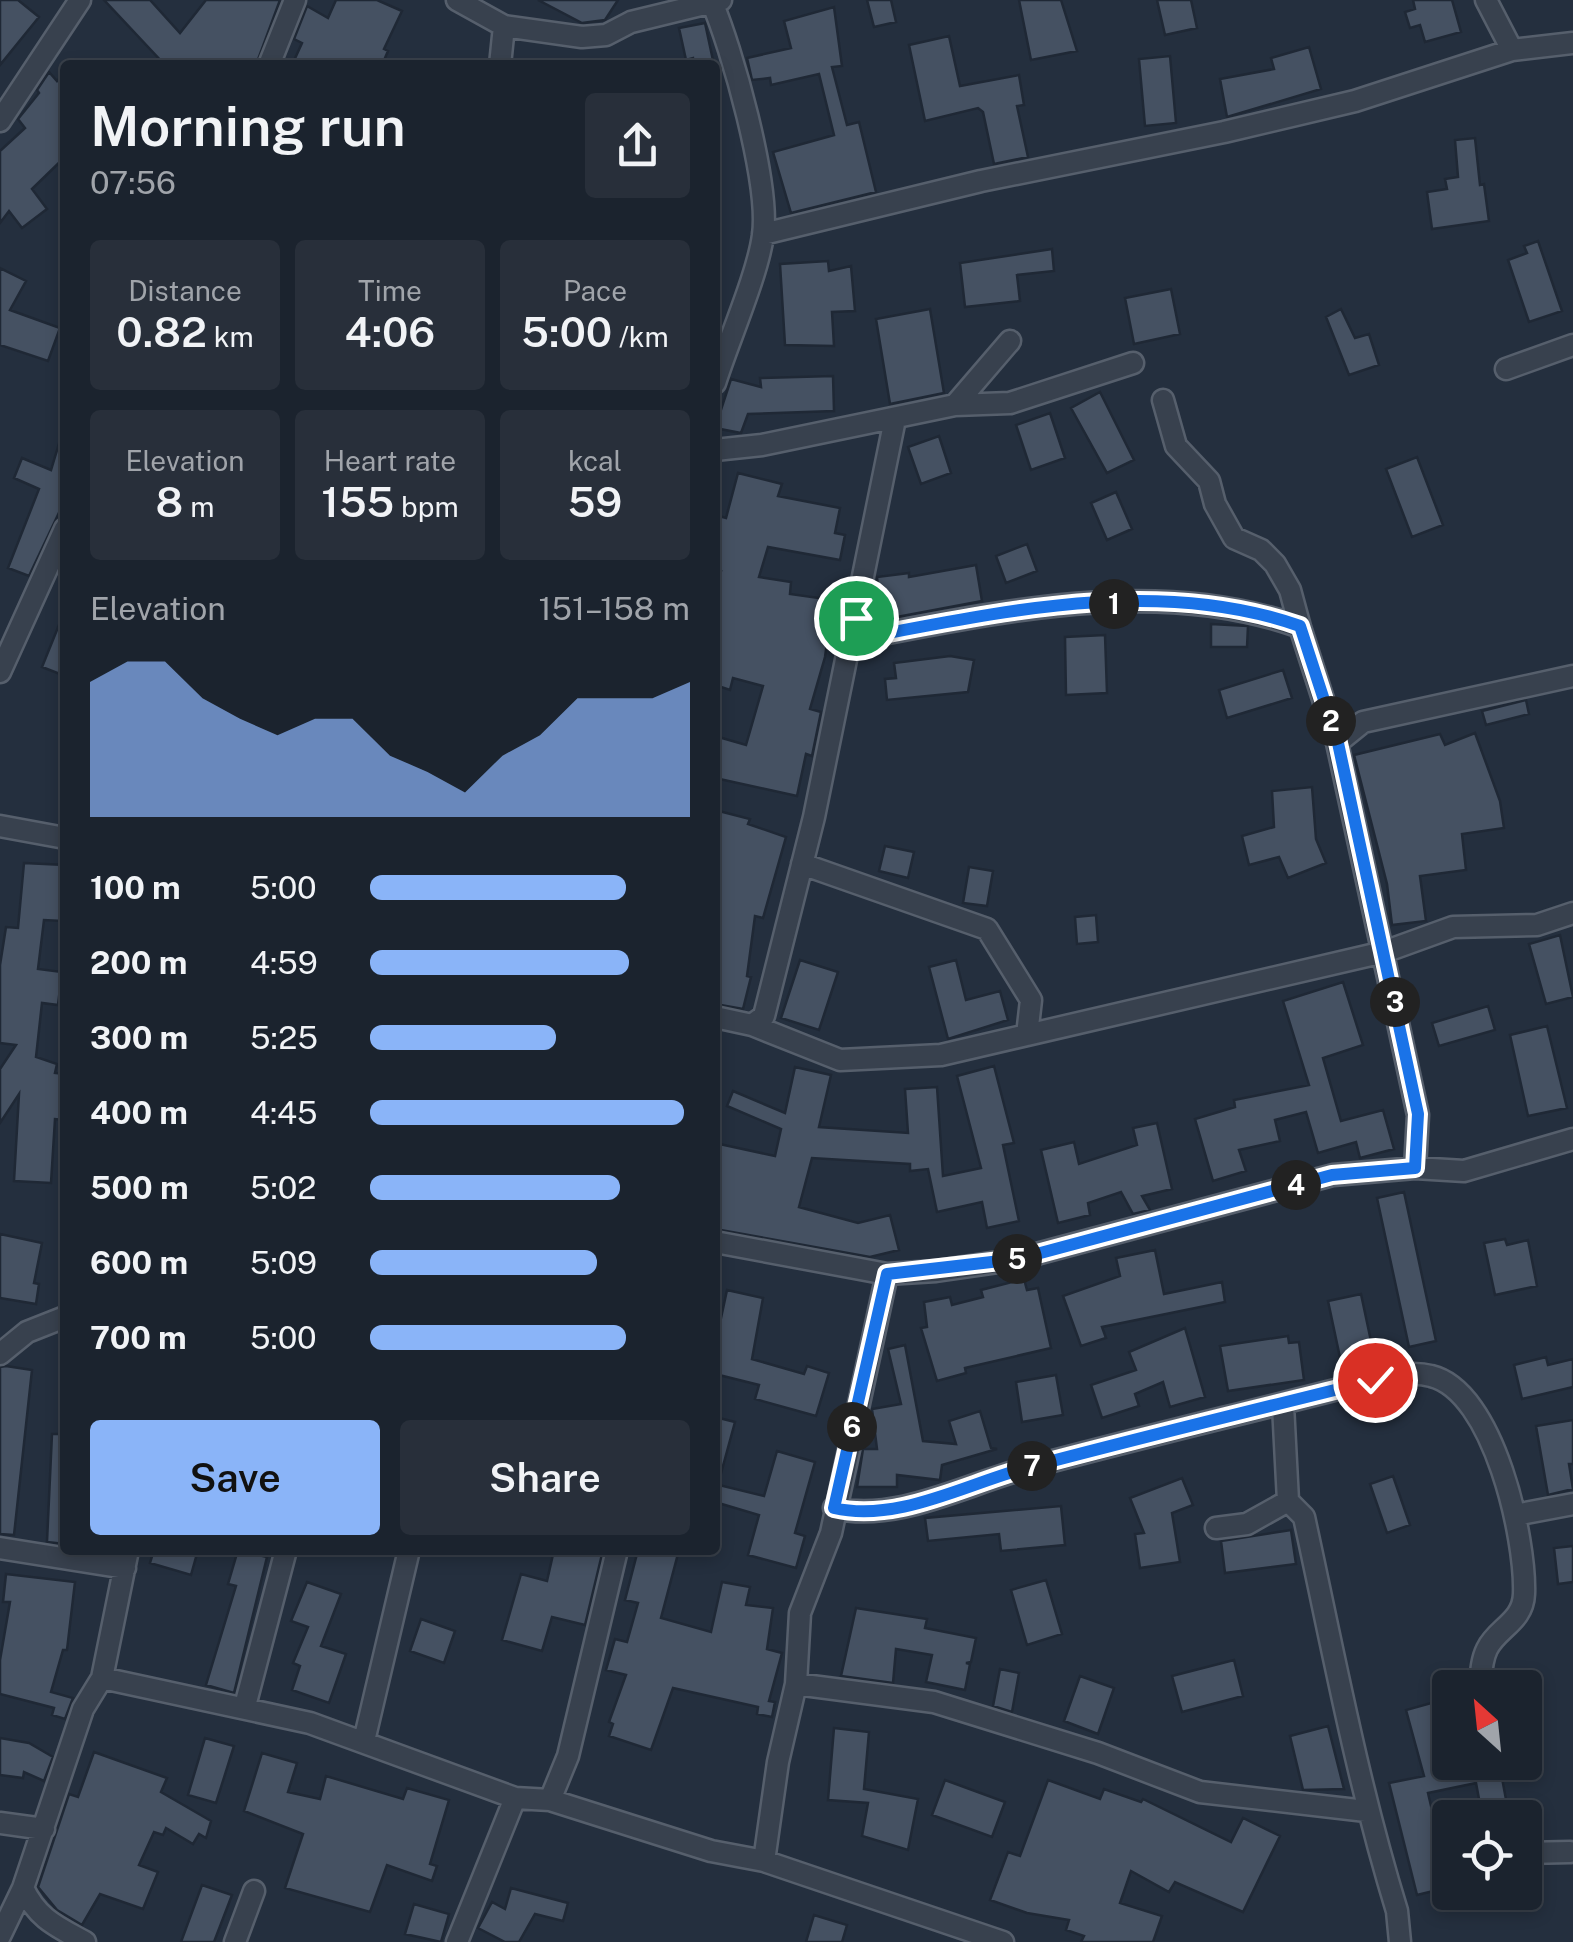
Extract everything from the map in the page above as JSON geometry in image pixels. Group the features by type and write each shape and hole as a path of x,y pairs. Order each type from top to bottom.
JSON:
{"street":[{"path":"0,121 80,0"},
{"path":"272,60 295,0"},
{"path":"457,0 504,26 582,37 606,35 631,22 715,1 728,38 748,128 763,234 720,367"},
{"path":"1486,0 1512,50"},
{"path":"501,60 504,26"},
{"path":"763,234 981,181 1336,105 1449,74 1512,50 1573,44"},
{"path":"955,405 1010,341"},
{"path":"1506,369 1573,345"},
{"path":"720,450 762,446 955,405 1010,403 1133,362"},
{"path":"1164,400 1176,446 1209,481 1214,504 1234,538 1261,550 1276,564 1290,590 1338,743 1384,952 1418,1114 1415,1168"},
{"path":"752,1025 764,1016 802,864 895,418"},
{"path":"0,672 60,540"},
{"path":"851,640 1032,606 1172,602 1267,615 1300,626"},
{"path":"1338,743 1342,734 1363,722 1573,676"},
{"path":"0,826 60,837"},
{"path":"802,864 987,929 1030,1000 1026,1035"},
{"path":"720,1017 752,1025 840,1060 941,1055 1384,952 1453,927 1536,924 1573,913"},
{"path":"720,1243 887,1274 1018,1259 1332,1175 1415,1168 1464,1170 1573,1139"},
{"path":"764,1862 778,1762 796,1684 800,1613 832,1533 834,1508 887,1274"},
{"path":"0,1354 27,1332 60,1318"},
{"path":"834,1508 852,1513 894,1509 1026,1468 1396,1375 1431,1376 1452,1386 1466,1402 1494,1452 1515,1515 1524,1596 1515,1621 1488,1646 1483,1670"},
{"path":"1283,1406 1288,1501 1304,1517 1366,1811 1397,1911 1400,1942"},
{"path":"1216,1528 1247,1524 1288,1501"},
{"path":"1515,1515 1573,1504"},
{"path":"0,1548 60,1553"},
{"path":"0,1936 23,1888 83,1709 102,1678 127,1559 81,1555"},
{"path":"245,1706 285,1555"},
{"path":"364,1741 408,1555"},
{"path":"550,1800 568,1756 617,1555"},
{"path":"102,1678 245,1706 364,1741 515,1798 550,1800 711,1851 764,1862 1003,1942"},
{"path":"796,1684 934,1702 1098,1752 1200,1792 1366,1811"},
{"path":"457,1942 515,1798"},
{"path":"0,1823 44,1829"},
{"path":"1542,1851 1572,1848"},
{"path":"23,1888 32,1909 44,1920 85,1942"},
{"path":"235,1942 254,1892"}],"building":[{"path":"0,0 18,0 39,17 0,65"},
{"path":"104,0 150,0 180,33 206,0 280,0 258,60 160,60"},
{"path":"336,0 377,0 402,11 384,49 388,51 384,60 294,60 302,43 294,39 307,6 328,18"},
{"path":"538,0 618,0 605,20 582,23"},
{"path":"867,0 891,0 896,22 874,27"},
{"path":"1019,0 1061,0 1077,51 1031,60"},
{"path":"1157,0 1191,0 1197,28 1165,35"},
{"path":"1413,0 1452,0 1461,32 1425,42 1420,25 1410,28 1405,12 1415,9"},
{"path":"834,7 842,66 832,67 847,125 859,122 876,192 791,213 773,152 834,135 819,74 771,85 770,78 752,80 747,58 791,48 784,21"},
{"path":"705,23 713,60 686,60 679,28"},
{"path":"949,36 960,86 1019,75 1024,105 1017,106 1028,157 994,164 983,112 978,108 925,121 909,45"},
{"path":"1309,47 1321,89 1227,117 1220,79 1274,69 1271,58"},
{"path":"1170,56 1176,123 1145,126 1139,59"},
{"path":"49,72 57,81 60,78 60,162 32,189 47,209 22,228 9,211 0,223 0,151 25,128 18,119 39,93 37,90"},
{"path":"1475,138 1489,221 1432,229 1427,192 1447,189 1445,179 1458,177 1455,140"},
{"path":"1538,241 1562,311 1529,322 1508,260 1527,253 1524,246"},
{"path":"1052,249 1054,271 1017,275 1020,301 965,307 960,263"},
{"path":"828,261 829,271 851,266 855,311 832,312 834,346 785,345 780,264"},
{"path":"0,268 26,281 10,310 60,328 48,361 0,345"},
{"path":"1171,289 1180,334 1134,344 1125,298"},
{"path":"930,309 944,393 890,404 876,319"},
{"path":"1341,309 1355,338 1369,334 1379,365 1349,375 1326,317"},
{"path":"833,376 834,411 748,414 741,433 720,429 720,413 731,379 761,387 760,378"},
{"path":"1100,392 1134,460 1107,473 1071,408"},
{"path":"1050,413 1065,458 1031,470 1016,425"},
{"path":"939,436 951,473 921,484 908,447"},
{"path":"60,440 60,511 29,576 8,568 39,489 14,478 22,458 51,470"},
{"path":"1417,457 1443,525 1412,537 1386,469"},
{"path":"738,473 782,484 778,496 840,508 835,533 845,535 840,560 768,547 759,577 791,582 790,594 833,600 825,657 810,709 821,712 812,756 806,754 797,796 720,779 720,737 746,745 763,686 733,678 730,690 720,687 720,516 726,518"},
{"path":"1116,492 1132,529 1107,540 1091,503"},
{"path":"1027,544 1037,571 1006,583 996,556"},
{"path":"976,565 982,601 881,620 877,577 909,573 909,577"},
{"path":"60,622 60,674 42,667"},
{"path":"1211,624 1248,626 1247,647 1211,647"},
{"path":"1105,635 1107,693 1066,695 1065,637"},
{"path":"950,656 974,660 968,692 887,700 885,679 896,678 894,663"},
{"path":"1283,670 1292,698 1227,718 1219,690"},
{"path":"1526,700 1529,714 1486,725 1482,711"},
{"path":"1475,733 1500,801 1504,828 1462,834 1466,870 1420,876 1426,921 1392,925 1387,884 1354,755 1440,734 1445,745"},
{"path":"1312,787 1316,839 1326,863 1288,878 1279,857 1249,865 1242,836 1274,827 1272,791"},
{"path":"720,811 750,819 748,824 786,837 763,918 755,916 747,976 751,977 743,1009 720,1005"},
{"path":"885,846 914,852 908,878 879,871"},
{"path":"24,863 60,865 60,921 44,920 38,969 60,972 58,1005 42,1003 36,1057 57,1064 55,1073 60,1074 60,1120 55,1119 51,1183 14,1181 19,1094 0,1123 0,1069 16,1045 0,1043 0,965 6,927 18,928"},
{"path":"969,867 993,871 987,906 963,903"},
{"path":"1096,915 1098,942 1077,944 1075,917"},
{"path":"1560,935 1573,997 1546,1004 1529,944"},
{"path":"800,960 838,972 819,1030 781,1018"},
{"path":"956,960 966,1000 1000,991 1008,1020 948,1039 929,967"},
{"path":"1343,982 1363,1045 1323,1058 1341,1121 1383,1110 1394,1149 1360,1158 1356,1142 1318,1153 1306,1112 1275,1120 1280,1141 1239,1150 1246,1171 1213,1181 1195,1119 1235,1107 1234,1100 1309,1085 1283,1001"},
{"path":"1488,1006 1495,1030 1439,1046 1432,1023"},
{"path":"1547,1026 1567,1108 1528,1116 1510,1035"},
{"path":"994,1066 1014,1143 1003,1145 1019,1221 987,1228 982,1202 937,1212 928,1169 910,1171 910,1164 812,1158 799,1207 858,1223 890,1215 899,1250 870,1257 720,1230 720,1144 775,1156 781,1129 727,1106 733,1091 785,1113 795,1067 831,1075 819,1127 908,1133 905,1089 937,1087 943,1176 981,1168 957,1076"},
{"path":"1157,1123 1172,1189 1142,1196 1150,1210 1133,1214 1121,1192 1088,1203 1090,1215 1058,1223 1041,1150 1074,1142 1079,1164 1137,1145 1133,1128"},
{"path":"1404,1192 1436,1341 1409,1347 1377,1198"},
{"path":"0,1234 42,1243 34,1283 39,1284 36,1304 0,1298"},
{"path":"1505,1239 1507,1245 1528,1240 1537,1286 1495,1295 1484,1243"},
{"path":"1155,1250 1164,1294 1222,1282 1225,1302 1102,1327 1106,1338 1081,1346 1063,1296 1120,1276 1116,1258"},
{"path":"1024,1279 1027,1290 1038,1288 1051,1348 965,1368 966,1373 937,1381 921,1328 927,1327 924,1302 950,1297 952,1305 983,1297 981,1290"},
{"path":"727,1290 763,1298 752,1359 804,1374 807,1366 829,1373 816,1416 755,1399 759,1385 720,1375 720,1323"},
{"path":"1361,1294 1375,1360 1342,1367 1328,1301"},
{"path":"1185,1328 1205,1397 1170,1407 1163,1382 1135,1394 1139,1406 1102,1418 1091,1385 1136,1370 1129,1352"},
{"path":"1288,1336 1289,1343 1299,1342 1304,1380 1228,1391 1220,1346"},
{"path":"905,1345 923,1441 956,1444 949,1421 980,1411 991,1448 997,1449 942,1465 940,1480 897,1475 897,1487 857,1487 863,1449 877,1449 872,1409 901,1404 888,1349"},
{"path":"1546,1357 1548,1365 1573,1359 1573,1387 1522,1399 1514,1365"},
{"path":"0,1367 32,1370 14,1535 0,1534"},
{"path":"1056,1375 1063,1415 1022,1422 1016,1382"},
{"path":"720,1418 735,1422 720,1477"},
{"path":"1573,1420 1573,1464 1569,1464 1573,1489 1548,1495 1536,1426"},
{"path":"52,1434 60,1434 60,1543 47,1542"},
{"path":"777,1451 815,1462 795,1533 805,1536 796,1568 748,1555 759,1515 720,1503 720,1485 764,1496"},
{"path":"1393,1476 1410,1525 1387,1533 1370,1484"},
{"path":"1182,1478 1193,1505 1172,1513 1180,1562 1140,1568 1135,1534 1144,1533 1130,1498"},
{"path":"1061,1506 1065,1545 1001,1551 999,1534 928,1541 925,1518"},
{"path":"1291,1530 1296,1564 1225,1573 1221,1541"},
{"path":"1573,1546 1573,1582 1558,1584 1554,1548"},
{"path":"152,1555 197,1555 191,1575 150,1563"},
{"path":"237,1555 267,1557 234,1693 206,1685 236,1586 228,1584"},
{"path":"553,1555 602,1555 585,1625 552,1617 542,1651 502,1640 521,1574 547,1581"},
{"path":"637,1555 678,1555 661,1618 711,1632 722,1582 750,1587 746,1605 773,1608 767,1649 782,1653 769,1701 775,1702 772,1717 757,1714 758,1707 673,1688 651,1750 609,1736 613,1724 609,1722 626,1675 606,1670 615,1639 627,1642 638,1603 625,1600"},
{"path":"6,1574 75,1582 67,1650 63,1650 51,1692 73,1698 65,1719 52,1715 54,1708 0,1694 0,1660 10,1602 3,1602"},
{"path":"1046,1580 1062,1634 1027,1645 1011,1590"},
{"path":"307,1582 341,1594 321,1646 346,1654 329,1703 292,1690 300,1666 293,1663 308,1627 291,1621"},
{"path":"856,1608 927,1619 925,1628 976,1638 971,1662 966,1663 970,1664 965,1690 926,1682 932,1655 896,1649 893,1683 841,1676"},
{"path":"421,1619 455,1631 444,1663 410,1651"},
{"path":"1234,1660 1243,1696 1182,1712 1172,1676"},
{"path":"1000,1669 1019,1673 1012,1712 993,1706"},
{"path":"1080,1676 1114,1688 1098,1734 1064,1721"},
{"path":"1432,1703 1432,1780 1502,1780 1506,1800 1479,1800 1476,1783 1428,1793 1432,1810 1432,1891 1417,1895 1389,1783 1424,1776 1406,1710"},
{"path":"1328,1726 1344,1789 1303,1790 1290,1736"},
{"path":"834,1728 869,1732 864,1789 918,1799 908,1850 862,1836 868,1803 828,1800"},
{"path":"0,1738 29,1743 53,1757 44,1781 24,1772 23,1778 0,1775"},
{"path":"205,1738 234,1746 216,1803 188,1795"},
{"path":"94,1752 167,1778 161,1792 211,1821 206,1838 199,1834 193,1844 166,1828 163,1835 154,1832 139,1865 158,1872 143,1909 100,1894 82,1925 57,1910 38,1887 69,1794 78,1797"},
{"path":"262,1753 297,1763 288,1792 320,1799 326,1776 403,1799 407,1788 449,1800 430,1864 437,1866 432,1881 387,1865 370,1912 285,1888 303,1834 244,1811"},
{"path":"945,1780 1005,1802 992,1837 932,1815"},
{"path":"1048,1780 1100,1799 1104,1789 1141,1802 1143,1799 1231,1842 1243,1818 1280,1836 1243,1912 1175,1882 1169,1892 1131,1871 1120,1903 1162,1916 1153,1942 1081,1942 1084,1936 1066,1930 1069,1920 1027,1913 990,1900 1008,1852 1020,1856"},
{"path":"202,1885 232,1895 214,1942 181,1942"},
{"path":"511,1888 568,1903 563,1921 535,1914 519,1942 505,1942 478,1928 492,1902 505,1909"},
{"path":"414,1904 449,1914 441,1942 405,1934"},
{"path":"814,1915 847,1925 842,1942 806,1942"}],"route":[{"path":"856,618 851,640 1032,606 1172,602 1267,615 1300,626 1338,743 1338,758 1418,1114 1415,1168 1332,1175 1018,1259 887,1274 834,1508 852,1513 894,1509 1026,1468 1375,1380"}]}
